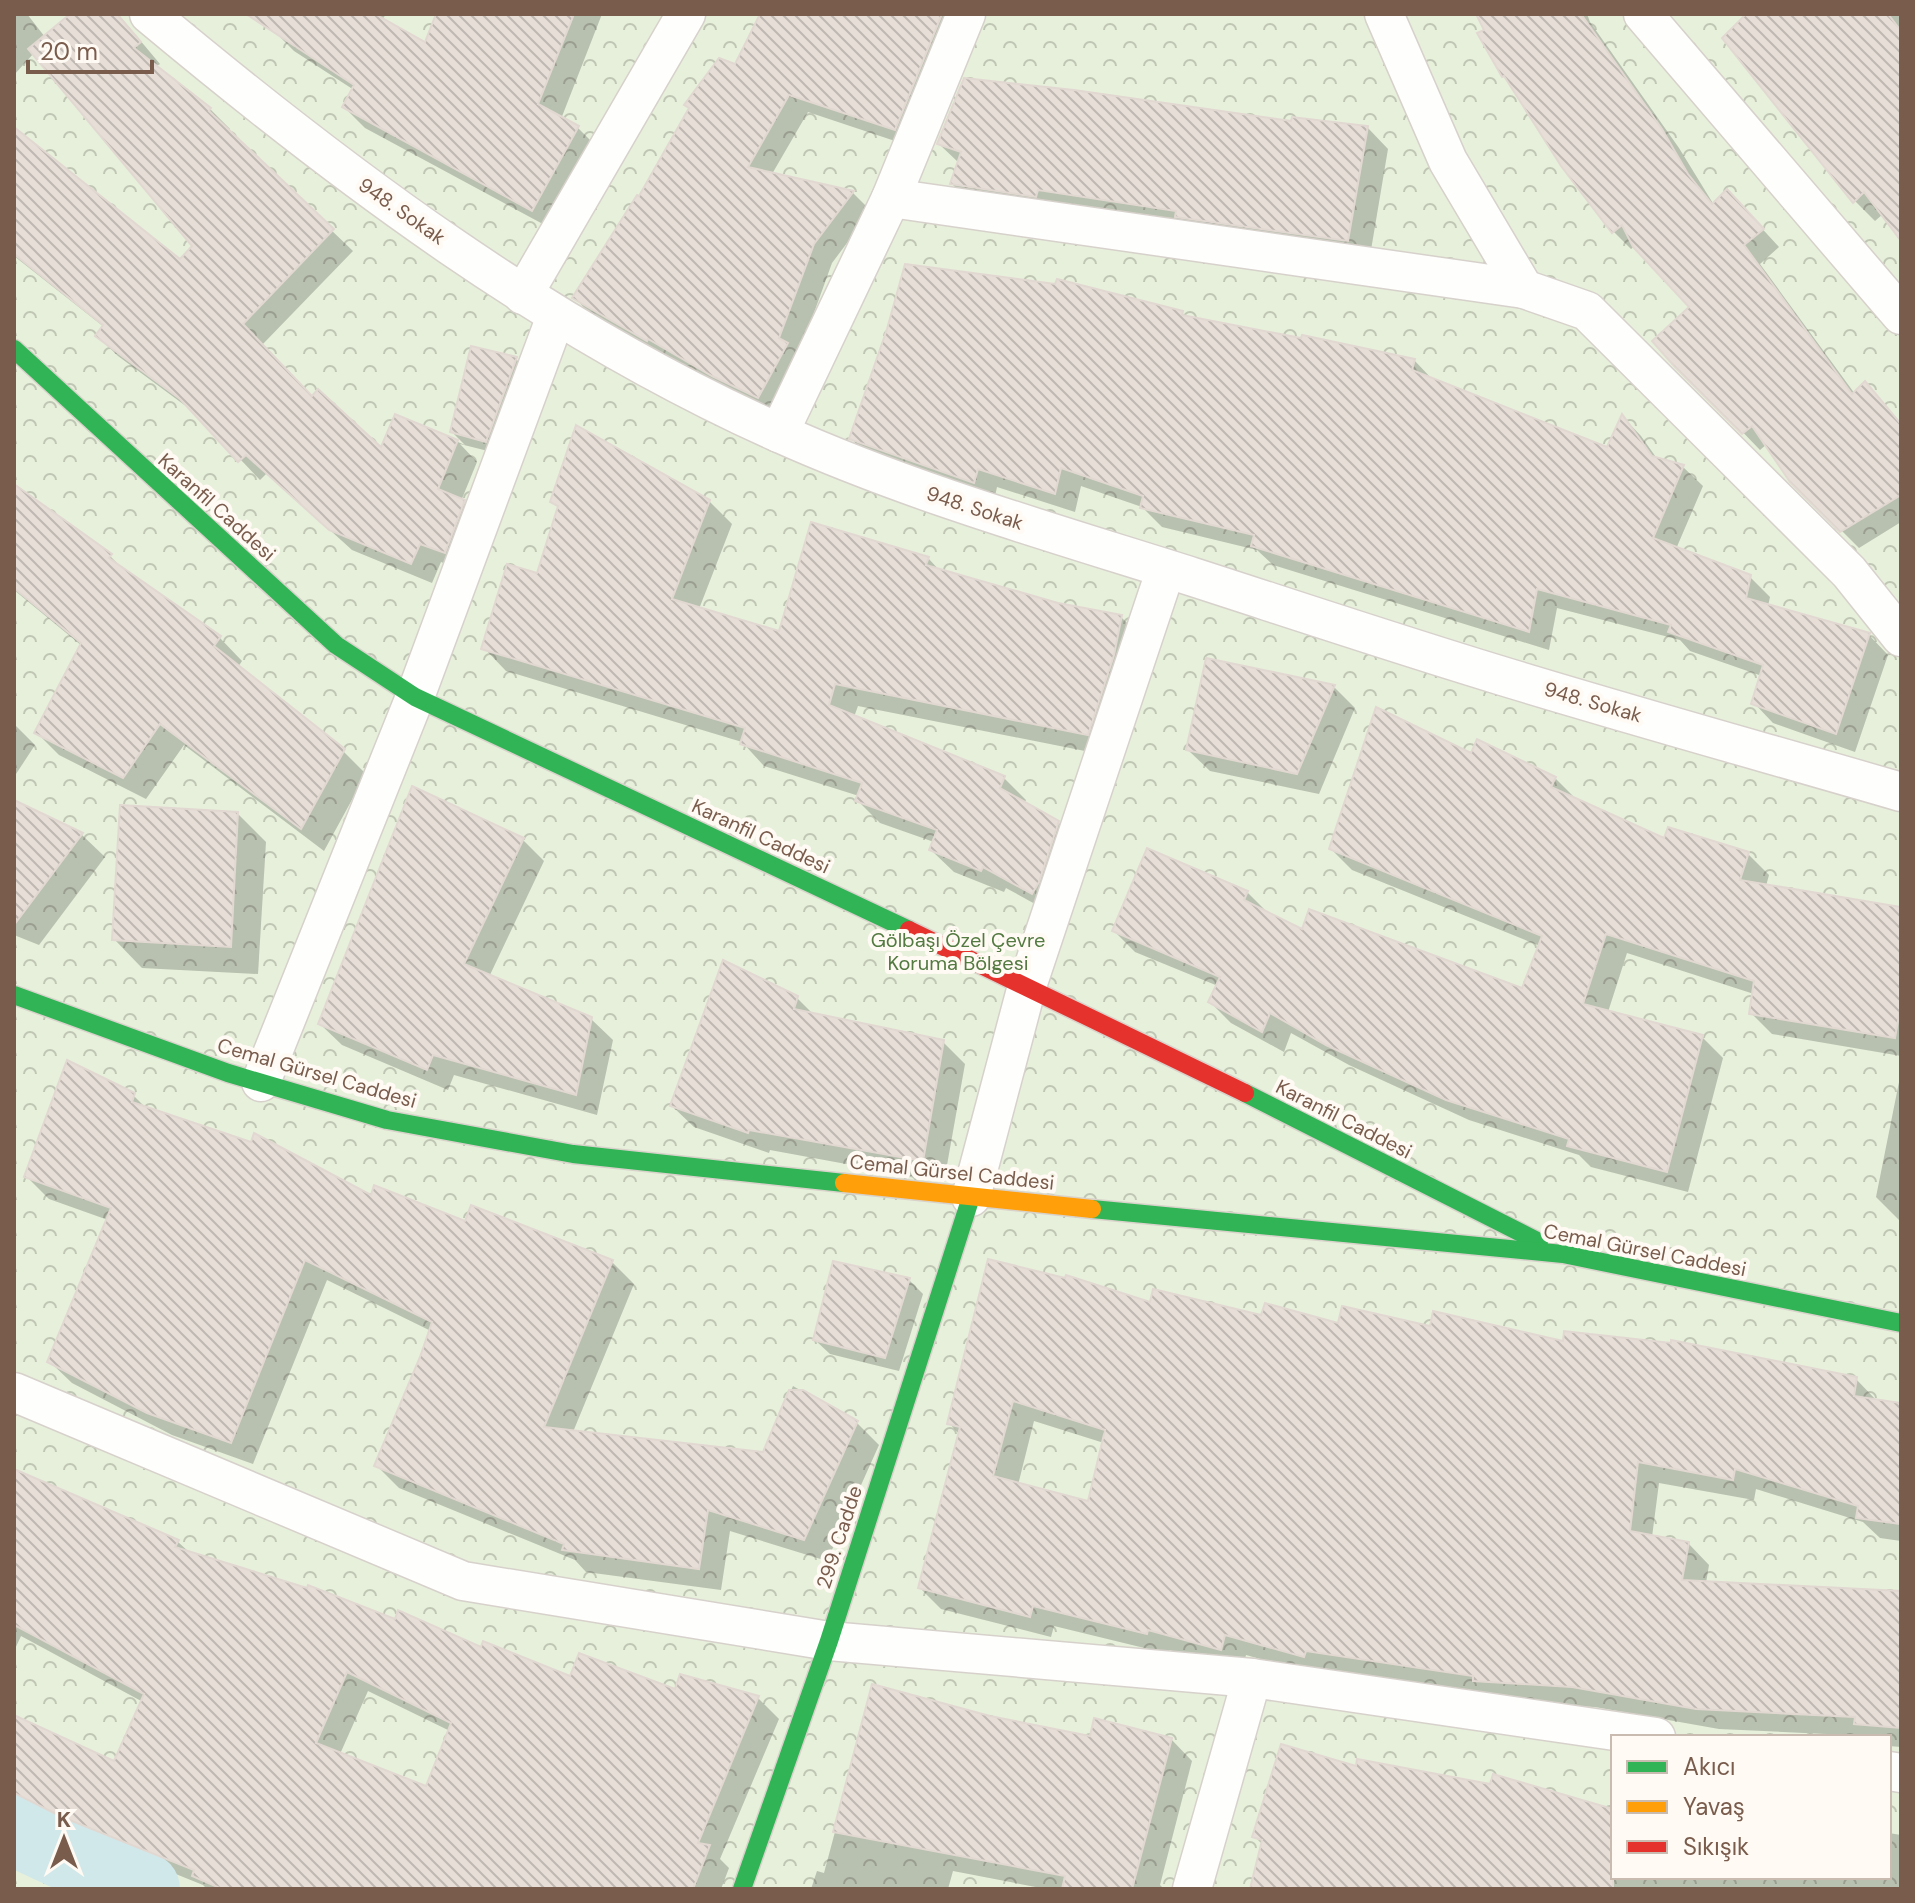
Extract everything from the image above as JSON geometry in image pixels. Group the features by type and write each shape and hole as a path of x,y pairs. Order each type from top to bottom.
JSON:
{"street":[{"name":"948. Sokak","path":"149,14 255,102 373,192 523,295 664,375 779,433 938,497 1498,675 1901,792"},
{"path":"523,295 686,14"},
{"path":"779,433 891,198 966,14"},
{"path":"1384,14 1448,161 1524,289"},
{"path":"1643,14 1901,315"},
{"path":"891,198 1524,289 1587,311 1849,572 1901,637"},
{"path":"261,1082 415,697 556,316"},
{"name":"Karanfil Caddesi","path":"14,349 336,645 415,697 1027,986 1563,1254"},
{"path":"971,1197 1027,986 1166,569"},
{"name":"Cemal Gürsel Caddesi","path":"17,1003 387,1120 573,1154 971,1197 1563,1254 1901,1323"},
{"name":"299. Cadde","path":"742,1889 829,1641 971,1197"},
{"path":"14,1392 463,1581 829,1641 1252,1678 1642,1735"},
{"path":"1192,1889 1252,1678"}],"green space":[{"name":"Gölbaşı Özel Çevre Koruma Bölgesi","path":"14,14 1901,14 1901,1889 14,1889"}],"building":[{"path":"70,14 117,14 141,42 134,48 211,108 209,111 334,229 243,324 312,396 318,389 381,447 395,414 458,440 438,489 465,500 445,553 420,544 411,564 329,530 246,455 238,462 180,399 95,336 103,325 14,254 14,127 180,259 192,246 28,49"},
{"path":"246,14 375,14 425,42 436,14 574,14 538,104 579,126 532,211 342,107 354,85"},
{"path":"760,14 942,14 895,130 789,95 748,167 854,191 814,244 779,338 788,343 758,398 712,376 572,298 639,196 689,108 684,105 719,58 735,64"},
{"path":"1476,14 1581,14 1662,129 1688,174 1712,204 1727,189 1764,229 1744,245 1852,394 1865,381 1901,424 1901,495 1840,532 1790,482 1752,426 1742,434 1674,366 1652,341 1689,307 1633,247 1622,225 1612,233 1561,166 1477,33 1484,30"},
{"path":"1746,14 1888,14 1901,31 1901,241 1864,192 1853,203 1722,38"},
{"path":"964,78 1074,90 1291,121 1292,117 1368,126 1348,241 1175,217 1176,211 1038,190 1036,197 950,184 961,152 937,144"},
{"path":"905,264 1055,284 1057,279 1183,311 1182,315 1301,338 1302,335 1415,359 1412,370 1607,447 1622,414 1652,456 1684,465 1653,538 1751,575 1746,598 1870,633 1836,734 1751,704 1763,665 1668,632 1671,625 1537,589 1529,632 1251,546 1254,535 1140,508 1143,496 1061,468 1055,494 978,469 974,483 849,439 887,329"},
{"path":"471,346 517,357 486,442 450,432"},
{"path":"576,425 710,500 672,599 779,631 811,522 929,557 926,565 1058,603 1122,615 1114,655 1088,735 835,684 829,705 1005,776 1000,788 1059,821 1039,882 1032,894 983,867 981,871 929,850 937,830 855,801 862,783 740,744 745,728 481,649 507,564 537,573 558,506 550,502"},
{"path":"14,484 112,554 109,558 221,636 214,646 345,749 301,829 160,724 123,778 34,733 81,643 14,588"},
{"path":"1206,658 1335,685 1297,774 1186,750"},
{"path":"1376,707 1471,753 1477,739 1556,777 1551,787 1664,838 1668,827 1749,852 1740,880 1901,907 1901,1004 1895,1038 1749,1014 1754,981 1606,934 1583,1004 1703,1035 1667,1172 1567,1146 1569,1139 1446,1100 1326,1045 1270,1013 1262,1032 1208,1002 1220,977 1112,931 1147,848 1248,891 1244,900 1302,929 1309,909 1522,988 1542,936 1329,849"},
{"path":"412,786 524,838 464,964 592,1017 576,1095 433,1055 427,1070 318,1024"},
{"path":"14,800 83,833 14,925"},
{"path":"120,805 238,812 231,947 112,940"},
{"path":"723,960 798,996 794,1009 944,1040 923,1161 749,1130 748,1133 670,1106"},
{"path":"67,1060 135,1093 132,1102 251,1142 254,1133 371,1195 374,1185 465,1221 471,1205 613,1260 544,1427 763,1452 789,1390 803,1390 858,1421 804,1540 708,1510 699,1569 562,1550 564,1544 374,1466 432,1322 305,1260 231,1443 147,1413 47,1362 111,1208 24,1177"},
{"path":"988,1259 1065,1278 1066,1275 1150,1302 1153,1289 1261,1315 1265,1303 1338,1323 1342,1306 1430,1326 1433,1311 1563,1341 1564,1331 1671,1343 1671,1340 1857,1377 1854,1396 1901,1403 1901,1524 1856,1518 1858,1506 1735,1469 1733,1480 1638,1462 1630,1531 1689,1542 1682,1580 1901,1591 1901,1728 1854,1724 1855,1717 1696,1709 1572,1687 1473,1681 1473,1676 1306,1651 1304,1657 1225,1635 1221,1650 1148,1630 1147,1634 1033,1606 1030,1617 918,1588 960,1427 947,1424","holes":["1013,1401 1105,1430 1088,1501 993,1476"]},
{"path":"833,1261 910,1278 885,1358 813,1340"},
{"path":"14,1469 179,1540 175,1547 307,1588 308,1585 395,1619 398,1610 481,1647 483,1641 570,1676 579,1653 675,1689 680,1674 759,1696 698,1843 710,1845 693,1889 222,1889 192,1876 194,1870 62,1817 14,1793 14,1715 114,1761 144,1694 14,1625","holes":["347,1672 451,1723 426,1786 316,1743"]},
{"path":"872,1684 990,1716 1090,1736 1094,1718 1172,1738 1132,1889 1062,1889 1065,1876 833,1832"},
{"path":"1281,1744 1356,1766 1357,1759 1490,1784 1493,1774 1611,1808 1613,1889 1250,1889 1262,1840 1252,1837"}],"waterway":[{"path":"14,1829 143,1889"}],"traffic: fast":[{"path":"14,349 336,645 415,697 909,930"},
{"path":"14,995 228,1073 387,1120 573,1154 844,1183"},
{"path":"1245,1093 1539,1242"},
{"path":"742,1889 829,1641 971,1197"},
{"path":"1092,1209 1563,1254 1901,1323"}],"traffic: slow":[{"path":"844,1183 1092,1209"}],"traffic: jam":[{"path":"909,930 1245,1093"}]}
